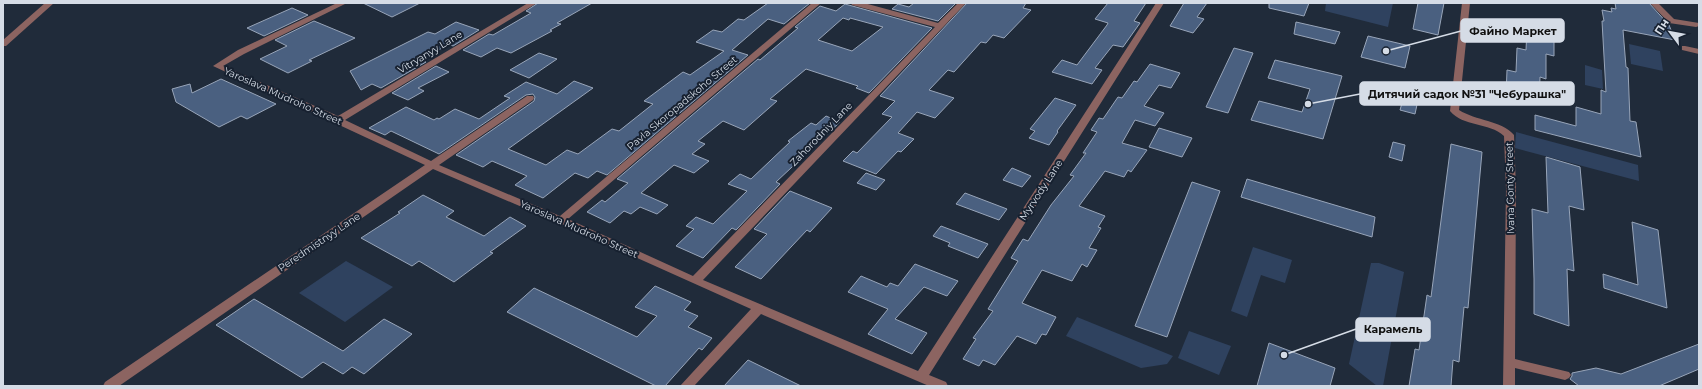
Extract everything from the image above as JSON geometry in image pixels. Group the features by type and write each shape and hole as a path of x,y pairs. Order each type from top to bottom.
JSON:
{"street":[{"path":"3,44 50,3"},
{"name":"Yaroslava Mudroho Street","path":"343,3 241,52 217,66 338,120 432,165 561,220 695,281 942,386"},
{"name":"Vitryanyy Lane","path":"338,120 534,3"},
{"name":"Pavla Skoropadskoho Street","path":"561,220 817,3"},
{"path":"855,3 940,26"},
{"name":"Zahorodniy Lane","path":"695,281 962,3"},
{"name":"Myrvody Lane","path":"921,377 1160,3"},
{"name":"Ivana Gonty Street","path":"1466,3 1454,111 1465,118 1501,128 1509,135 1511,190 1509,386"},
{"path":"1654,3 1672,21 1696,25"},
{"path":"1685,48 1699,52"},
{"name":"Peredmistnyy Lane","path":"109,386 530,98"},
{"path":"686,386 758,308"},
{"path":"1509,362 1565,375"}],"shaded area":[{"path":"1326,3 1393,3 1388,27 1325,11"},
{"path":"1629,44 1660,51 1663,71 1631,64"},
{"path":"1585,65 1602,70 1603,89 1585,85"},
{"path":"1516,132 1638,165 1639,181 1515,148"},
{"path":"1253,247 1292,260 1285,283 1261,275 1247,317 1231,311"},
{"path":"346,261 393,287 345,322 299,293"},
{"path":"1371,263 1379,263 1404,272 1383,386 1377,386 1349,364"},
{"path":"1077,317 1173,356 1167,364 1141,368 1066,336"},
{"path":"1189,331 1231,346 1219,375 1178,358"}],"building":[{"path":"363,3 420,3 392,17"},
{"path":"538,3 592,3 557,23 561,24 550,30 552,31 511,53 497,48 481,57 463,50 489,34 493,35 531,13 526,11"},
{"path":"768,3 810,3 784,24 768,19 732,50 748,55 607,175 597,171 588,178 575,173 543,198 515,185 527,176 492,161 483,167 456,155 534,101 535,97 533,94 526,95 439,154 391,131 385,135 369,128 406,107 434,120 437,118 439,119 455,109 479,119 510,98 504,96 526,82 557,94 574,81 593,88 508,149 546,165 567,150 578,154 612,129 619,131 653,104 644,101 683,72 690,75 724,51 696,42 713,30 722,32 738,19 744,20"},
{"path":"914,3 956,3 938,21 892,9 898,4 909,7"},
{"path":"967,3 1026,3 1023,8 1031,10 1004,38 993,35 986,43 981,42 954,72 948,70 929,90 954,98 935,118 917,112 898,133 914,139 901,152 898,151 876,174 843,161 853,151 857,153 892,117 882,114 895,101 880,96"},
{"path":"1108,3 1146,3 1134,21 1140,23 1123,47 1113,45 1095,68 1102,70 1092,84 1052,72 1062,60 1077,65 1108,23 1095,19"},
{"path":"1184,3 1207,3 1197,17 1204,19 1193,33 1170,26"},
{"path":"1269,3 1309,3 1304,16 1269,8"},
{"path":"1418,3 1444,3 1438,35 1413,29"},
{"path":"1615,3 1649,3 1669,25 1675,40 1623,30 1626,67 1628,68 1630,121 1636,122 1641,157 1535,130 1535,115 1576,126 1576,107 1601,114 1601,90 1606,92 1602,21 1604,21 1602,10 1612,12 1611,8 1616,9"},
{"path":"845,4 932,28 869,93 856,88 858,86 806,69 770,99 777,101 744,130 723,121 698,141 705,144 692,154 709,161 694,173 674,165 641,193 668,205 657,214 640,207 631,214 624,211 610,223 587,212 602,200 605,202 628,183 617,179 758,59 760,60 798,28 795,27 820,6 836,11","holes":["843,18 849,20 850,18 883,27 852,51 818,40"]},
{"path":"292,8 308,15 264,36 247,28"},
{"path":"314,21 355,38 309,60 312,61 288,73 260,59 287,46 275,40"},
{"path":"456,22 479,30 453,46 449,44 421,60 426,62 381,88 372,84 361,90 350,71 428,32 435,34"},
{"path":"1296,22 1340,32 1335,44 1294,34"},
{"path":"1527,29 1554,35 1554,56 1546,54 1546,79 1540,77 1539,104 1506,95 1507,70 1516,72 1517,48 1526,50"},
{"path":"1368,36 1410,46 1405,68 1361,57"},
{"path":"1234,48 1253,53 1228,113 1206,107"},
{"path":"539,53 557,59 529,78 510,70"},
{"path":"1275,60 1342,76 1323,139 1251,120 1259,101 1302,112 1310,89 1268,78"},
{"path":"1150,64 1180,73 1171,88 1159,85 1144,106 1164,113 1155,126 1135,120 1122,143 1147,150 1131,172 1128,170 1124,177 1105,171 1079,206 1105,216 1098,227 1101,228 1089,248 1097,250 1087,267 1082,264 1072,281 1042,270 1022,303 1056,317 1046,335 1042,334 1036,344 1017,336 995,365 983,360 979,366 963,359 976,339 973,338 993,311 988,309 1018,261 1011,258 1023,239 1028,241 1051,205 1074,176 1070,175 1086,153 1083,153 1097,132 1091,130 1099,118 1103,119 1118,97 1122,98 1134,81 1137,82"},
{"path":"436,66 449,72 418,88 424,91 408,100 392,93"},
{"path":"221,79 276,104 247,119 241,116 219,127 176,102 172,89 190,84 192,93"},
{"path":"1404,96 1418,100 1415,114 1400,110"},
{"path":"1055,98 1076,105 1057,131 1058,132 1049,145 1029,138 1035,131 1030,129"},
{"path":"826,116 840,122 776,182 780,184 736,230 732,228 703,258 676,246 694,229 686,226 696,217 713,224 747,191 728,184 740,174 751,179 790,142 788,141 811,123 816,125"},
{"path":"1159,128 1192,138 1182,157 1149,147"},
{"path":"1393,142 1405,145 1402,161 1389,157"},
{"path":"1451,144 1482,152 1468,308 1464,307 1459,362 1453,360 1451,386 1409,386 1415,349 1419,350 1427,295 1431,297"},
{"path":"1546,157 1580,167 1584,210 1569,206 1574,271 1567,269 1569,326 1534,314 1532,209 1548,213"},
{"path":"1012,168 1031,176 1022,187 1003,180"},
{"path":"866,173 885,180 876,190 857,183"},
{"path":"1247,179 1375,217 1372,237 1241,197"},
{"path":"1192,182 1220,191 1167,337 1135,326"},
{"path":"790,191 832,208 810,232 807,230 761,279 735,267 767,234 754,229"},
{"path":"965,193 1007,209 999,220 956,204"},
{"path":"423,195 454,211 446,217 484,236 510,217 526,226 490,252 493,253 454,282 419,261 412,266 361,238 400,213 398,212"},
{"path":"1632,222 1658,230 1667,308 1604,288 1603,274 1638,285"},
{"path":"941,226 988,244 978,258 948,246 950,243 933,236"},
{"path":"915,264 958,281 947,296 924,287 895,319 927,333 912,354 868,334 888,309 848,292 861,276 887,287 890,283 898,286"},
{"path":"655,286 691,302 684,310 698,316 688,327 712,338 702,350 699,348 665,386 656,386 507,312 534,288 637,337 657,316 635,307"},
{"path":"254,299 343,351 384,319 412,334 364,374 352,367 343,374 323,362 302,378 216,325"},
{"path":"1269,343 1335,368 1330,386 1257,386"},
{"path":"1699,344 1699,369 1659,386 1579,386 1570,379 1572,373 1596,368 1621,374"},
{"path":"748,360 801,386 724,386"}],"place":[{"name":"Файно Маркет","path":"1386,51"},
{"name":"Дитячий садок №31 \"Чебурашка\"","path":"1308,104"},
{"name":"Карамель","path":"1284,355"}]}
